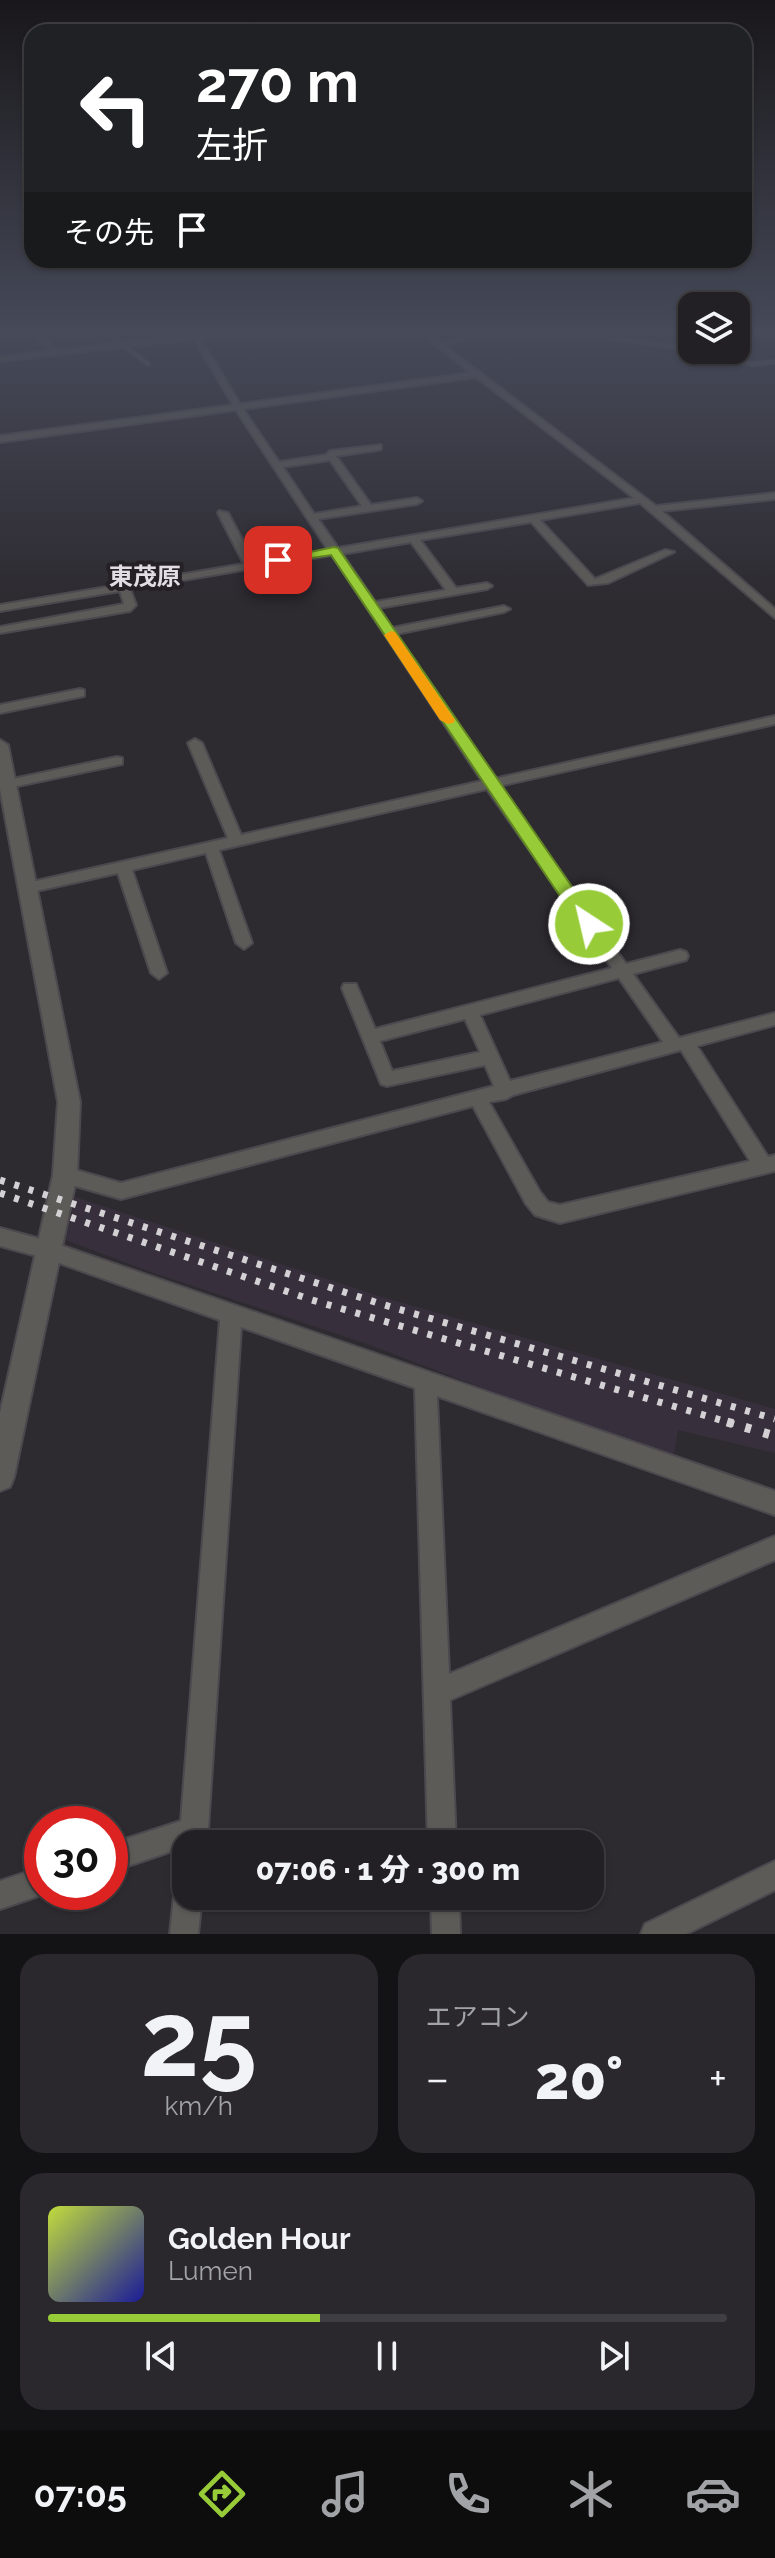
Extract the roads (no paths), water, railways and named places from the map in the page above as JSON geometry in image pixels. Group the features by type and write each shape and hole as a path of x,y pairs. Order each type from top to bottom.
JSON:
{"street":[{"path":"0,439 117,423"},
{"path":"249,423 490,783 621,971 769,1164 560,1214 542,1209 533,1198 478,1099"},
{"path":"543,423 654,509 775,615"},
{"path":"331,457 333,453 378,447"},
{"path":"278,465 331,457"},
{"path":"331,457 369,509"},
{"path":"654,509 775,496"},
{"path":"0,608 642,500"},
{"path":"312,517 417,501"},
{"path":"223,513 250,565"},
{"path":"533,518 592,583 604,581 669,552"},
{"path":"412,537 453,591"},
{"path":"373,606 487,586"},
{"path":"0,630 126,609 130,605 124,588"},
{"path":"388,632 504,609"},
{"path":"0,709 80,693"},
{"path":"27,888 775,720"},
{"path":"195,743 236,841"},
{"path":"0,1477 65,1175 69,1102 1,752"},
{"path":"8,784 117,761"},
{"path":"211,847 244,943"},
{"path":"123,866 159,973"},
{"path":"370,1037 680,956"},
{"path":"350,988 387,1079 490,1057"},
{"path":"470,1012 506,1092"},
{"path":"65,1175 121,1191 775,1019"},
{"path":"0,1237 48,1250 775,1503"},
{"path":"194,1830 231,1315"},
{"path":"426,1380 441,1830"},
{"path":"435,1693 775,1548"},
{"path":"128,1853 172,1842"},
{"path":"655,1934 775,1875"},
{"path":"0,1895 24,1887"},
{"path":"184,1934 187,1910"},
{"path":"445,1910 446,1934"}],"railway":[{"path":"0,1180 381,1304 775,1419"},
{"path":"0,1193 312,1300 734,1424"},
{"path":"727,1422 775,1436"}],"district":[{"name":"東茂原","path":"145,576"}]}
